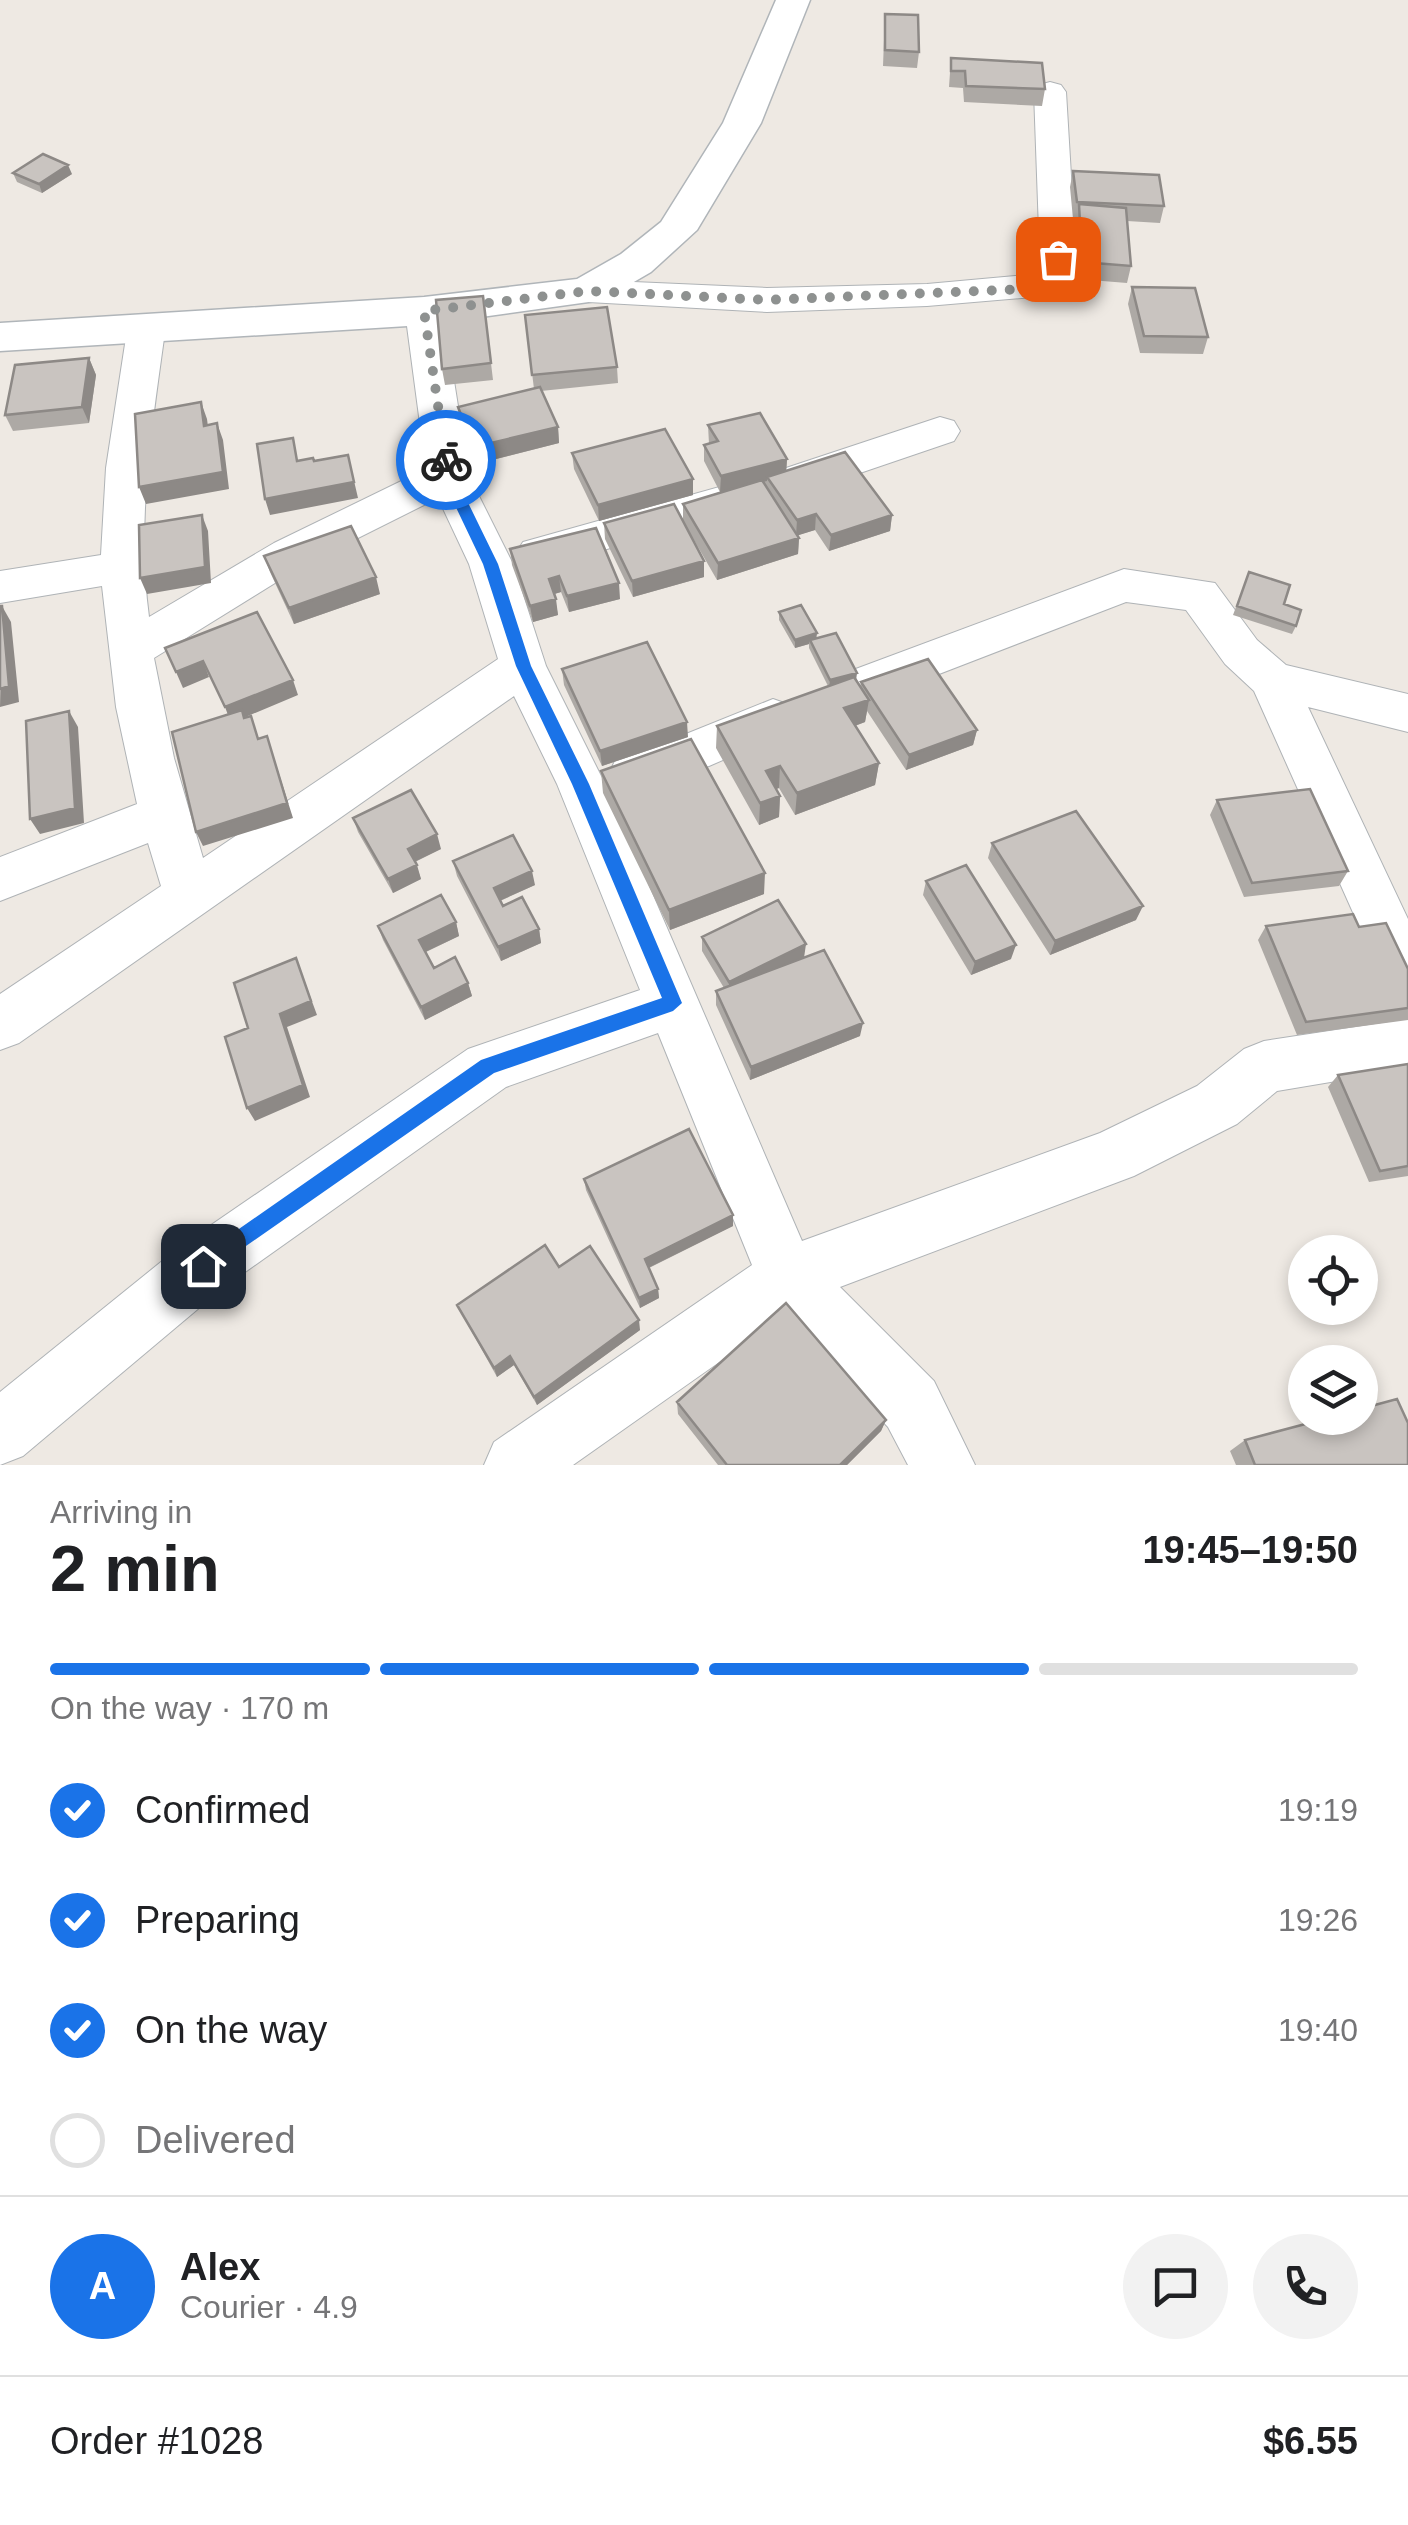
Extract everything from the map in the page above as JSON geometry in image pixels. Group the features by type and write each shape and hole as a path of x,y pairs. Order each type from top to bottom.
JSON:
{"main road":[{"path":"0,336 146,331 424,311 588,291 636,264 677,230 742,122 789,10"}],"street":[{"path":"588,291 767,300 927,295 1045,285 1056,277 1058,259 1050,92"},
{"path":"424,311 448,476 491,564 524,666 581,784 787,1277 911,1404 942,1465"},
{"path":"146,331 123,514 123,567 132,649 162,816 190,896"},
{"path":"491,564 792,482 940,431"},
{"path":"132,649 289,554 448,476"},
{"path":"0,587 123,567"},
{"path":"581,784 692,752 1124,584 1199,595 1242,652 1272,680 1408,976"},
{"path":"0,1025 524,666"},
{"path":"1272,680 1408,713"},
{"path":"0,879 162,816"},
{"path":"0,1432 203,1266 488,1066 673,1003"},
{"path":"516,1465 787,1277 1114,1156 1217,1105 1264,1068 1408,1044"}],"building":[{"path":"885,14 918,15 919,52 885,50"},
{"path":"951,58 1042,63 1045,89 966,86 965,71 951,71"},
{"path":"43,154 68,165 39,184 13,173"},
{"path":"1073,171 1159,175 1164,206 1077,202"},
{"path":"1079,204 1126,208 1131,266 1082,262"},
{"path":"1132,287 1195,288 1208,337 1144,336"},
{"path":"483,296 491,363 442,369 436,300"},
{"path":"607,307 617,367 532,375 525,315"},
{"path":"89,358 82,407 5,415 15,365"},
{"path":"540,387 558,427 474,447 458,407"},
{"path":"201,402 204,426 217,423 223,472 139,487 135,414"},
{"path":"760,413 787,459 721,476 704,445 718,441 708,425"},
{"path":"665,429 693,479 598,505 572,453"},
{"path":"293,438 297,461 348,455 354,482 265,499 257,444"},
{"path":"845,452 892,515 831,535 816,514 797,520 767,477"},
{"path":"762,480 799,538 718,563 683,504"},
{"path":"674,504 704,561 632,581 604,523"},
{"path":"202,515 205,567 140,578 139,525"},
{"path":"351,526 376,577 289,608 264,556"},
{"path":"596,528 619,583 567,596 559,576 549,579 556,599 530,606 510,549"},
{"path":"1249,572 1290,585 1284,604 1301,610 1296,626 1237,606"},
{"path":"801,605 817,633 795,640 779,612"},
{"path":"0,606 9,686 0,689"},
{"path":"257,612 293,680 225,707 203,661 176,672 165,648"},
{"path":"836,633 857,673 830,680 810,640"},
{"path":"647,642 687,722 600,751 562,669"},
{"path":"928,659 977,730 909,755 861,682"},
{"path":"854,677 869,700 844,708 879,763 797,793 780,766 766,771 780,796 760,803 717,726"},
{"path":"242,710 244,718 251,716 258,739 267,736 287,803 196,832 172,732"},
{"path":"69,711 75,808 30,819 26,721"},
{"path":"691,739 765,873 669,910 601,771"},
{"path":"1310,789 1348,871 1252,883 1217,800"},
{"path":"411,790 437,834 408,849 417,865 388,879 353,818"},
{"path":"1076,811 1143,906 1055,941 992,843"},
{"path":"513,835 532,871 494,888 503,906 522,897 539,929 498,947 453,861"},
{"path":"966,865 1016,945 975,962 926,881"},
{"path":"441,895 456,922 419,940 434,968 455,957 468,983 421,1007 378,926"},
{"path":"778,900 806,944 729,982 702,937"},
{"path":"1353,914 1359,927 1386,923 1408,969 1408,1008 1306,1022 1266,926"},
{"path":"824,950 863,1023 751,1067 716,991"},
{"path":"296,958 311,1001 280,1014 303,1085 247,1108 225,1037 248,1028 234,983"},
{"path":"1408,1064 1408,1166 1380,1171 1338,1075"},
{"path":"689,1129 733,1215 645,1259 658,1289 639,1298 584,1179"},
{"path":"545,1245 559,1267 590,1246 639,1320 534,1397 510,1356 494,1368 457,1305"},
{"path":"786,1303 886,1420 840,1465 727,1465 677,1402"},
{"path":"1397,1399 1408,1423 1408,1465 1255,1465 1245,1440 1288,1429 1288,1435 1378,1435 1378,1404"}],"way so far":[{"path":"446,460 424,311 588,291 767,300 1027,289 1045,285 1056,277 1058,259"}],"route":[{"path":"203,1266 488,1066 673,1003 581,784 524,666 491,564 448,476 446,460"}]}
